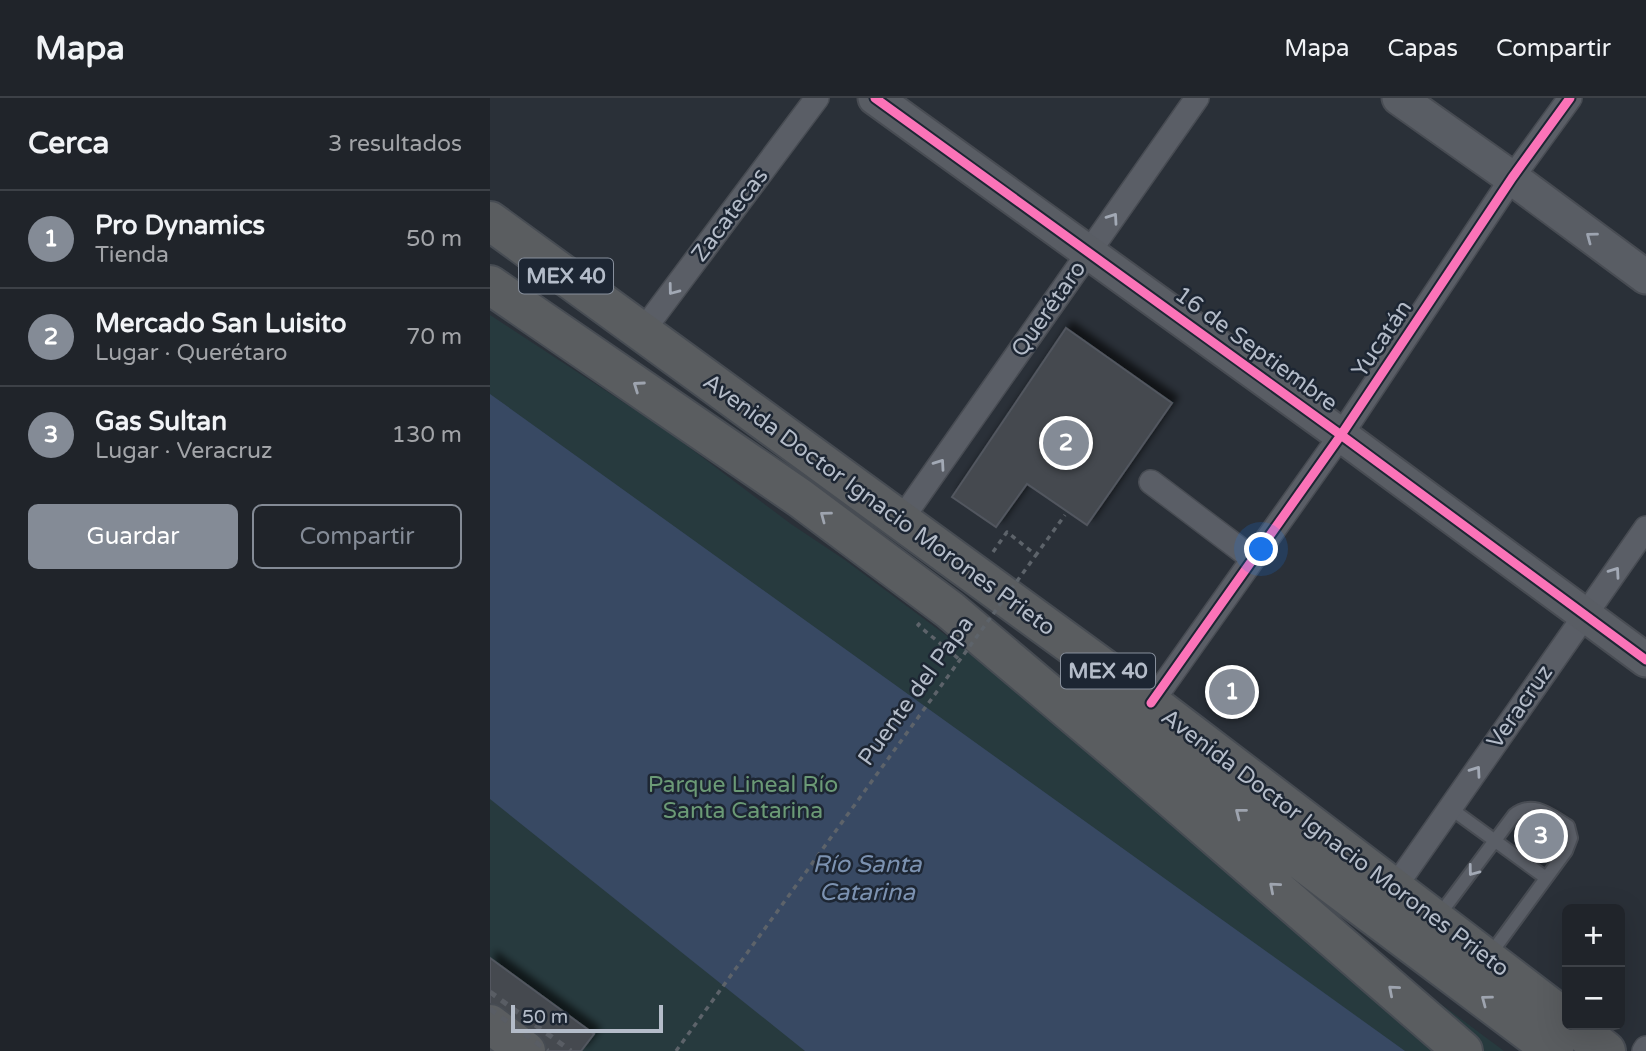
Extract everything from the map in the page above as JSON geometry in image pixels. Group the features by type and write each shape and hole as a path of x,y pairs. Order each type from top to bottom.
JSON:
{"highway":[{"name":"Avenida Doctor Ignacio Morones Prieto","path":"490,221 977,575 1463,1051"},
{"path":"490,247 574,297 642,332"},
{"name":"Avenida Doctor Ignacio Morones Prieto","path":"490,285 800,498 950,610 1137,731 1395,887 1487,959 1576,1042"},
{"name":"MEX 40","path":"1137,731 1333,885 1576,1042"},
{"path":"490,1024 526,1051"}],"street":[{"name":"Zacatecas","path":"642,332 817,98"},
{"name":"16 de Septiembre","path":"875,98 1089,251 1646,660"},
{"name":"Querétaro","path":"901,520 1196,98"},
{"path":"1399,98 1646,277"},
{"name":"Yucatán","path":"1137,731 1341,435 1512,178 1570,98"},
{"path":"1151,482 1253,559"},
{"name":"Veracruz","path":"1395,887 1646,528"}],"lane":[{"path":"1450,808 1546,878"},
{"path":"1436,919 1520,810 1527,808 1544,811 1568,826 1571,838 1569,844 1487,959"}],"path":[{"path":"977,575 1007,532 1036,555"}],"green space":[{"name":"Río Santa Catarina","path":"490,315 669,432 1504,1051 557,1051 490,999"}],"water":[{"name":"Río Santa Catarina","path":"490,394 1405,1051 805,1051 490,799"}],"building":[{"path":"1066,328 1172,403 1087,525 1027,484 996,527 952,497"},
{"path":"1540,816 1559,828 1541,856 1522,844"},
{"path":"490,958 594,1034 581,1051 490,1051"}],"railway":[{"path":"490,992 571,1051"},
{"path":"490,1009 548,1051"}],"cycle path":[{"path":"875,98 1341,435 1646,660"},
{"path":"1151,703 1341,435 1512,178 1570,98"}],"place":[{"name":"Mercado San Luisito","path":"1066,443"},
{"name":"Pro Dynamics","path":"1232,692"},
{"name":"Gas Sultan","path":"1541,836"}],"park label":[{"name":"Parque Lineal Río Santa Catarina","path":"743,798"}]}
